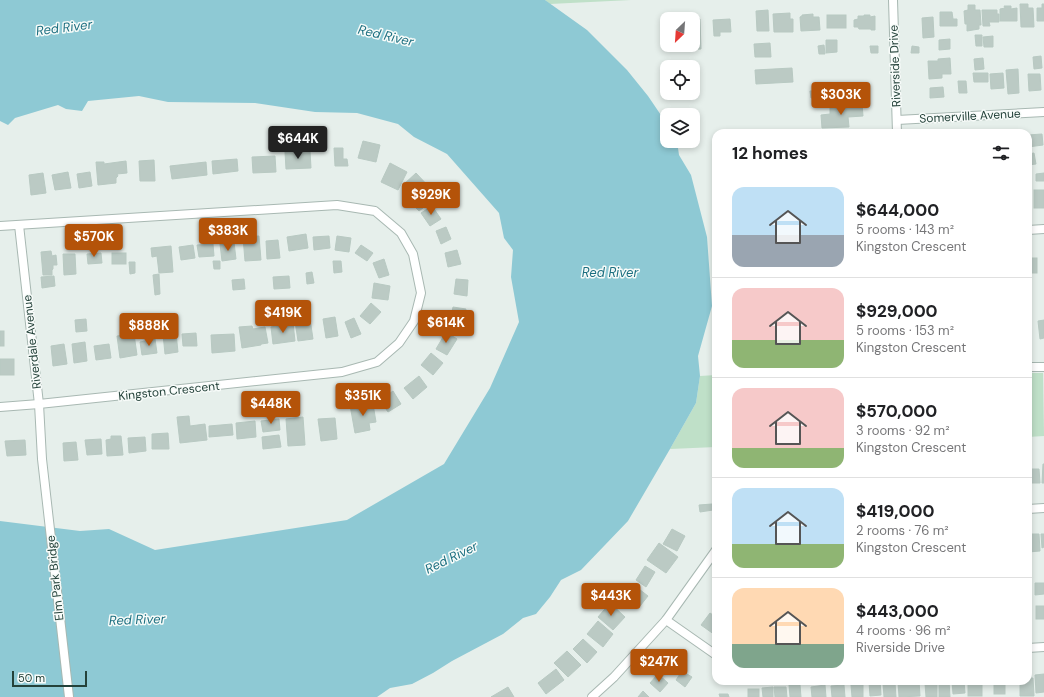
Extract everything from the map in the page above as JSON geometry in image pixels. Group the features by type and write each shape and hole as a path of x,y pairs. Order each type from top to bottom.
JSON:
{"street":[{"name":"Riverside Drive","path":"893,0 897,129"},
{"name":"Somerville Avenue","path":"897,120 1044,112"},
{"name":"Kingston Crescent","path":"0,226 346,205 375,211 401,233 413,254 422,293 414,321 399,343 377,362 342,372 0,407"},
{"name":"Riverdale Avenue","path":"20,225 39,404 42,459"},
{"path":"1032,230 1044,229"},
{"path":"1032,367 1044,367"},
{"name":"Elm Park Bridge","path":"42,459 68,697"},
{"path":"1032,509 1044,508"},
{"path":"592,697 614,677 666,620 712,556"},
{"path":"666,620 712,652"},
{"path":"1032,648 1044,647"}],"green space":[{"path":"545,0 631,0 550,4"},
{"path":"1032,373 1043,373 1044,436 1032,437"},
{"path":"712,375 712,447 670,449 696,403 700,376"}],"water":[{"name":"Red River","path":"0,0 545,0 587,30 627,70 660,114 660,148 678,148 679,155 691,175 707,237 712,306 698,356 700,376 696,403 628,521 581,570 561,580 550,597 536,614 523,618 503,634 412,684 390,688 377,697 0,697 0,521 80,531 109,529 155,550 347,520 444,464 490,388 519,322 511,277 513,250 504,238 499,213 447,154 414,137 398,124 357,113 315,112 255,103 168,102 139,96 88,101 82,111 66,109 58,105 15,118 8,125 0,121"}],"building":[{"path":"1020,4 1028,4 1028,8 1033,8 1034,27 1021,27"},
{"path":"1042,4 1044,4 1044,21 1037,21 1037,8 1042,8"},
{"path":"968,5 975,5 975,10 980,10 981,25 979,25 979,29 967,31 964,11 968,10"},
{"path":"1004,6 1011,6 1011,9 1017,8 1017,21 1000,21 1000,9 1005,8"},
{"path":"768,10 769,31 757,31 756,11"},
{"path":"982,10 997,10 997,14 999,14 999,22 989,22 990,26 983,26"},
{"path":"940,12 952,12 953,19 957,19 957,26 940,26"},
{"path":"790,13 790,19 793,19 793,32 774,32 773,14"},
{"path":"813,14 813,17 819,17 820,30 801,31 800,17 802,15"},
{"path":"827,15 846,15 846,28 827,28"},
{"path":"870,15 870,17 875,16 875,30 859,29 858,27 854,27 854,20 858,19 858,16"},
{"path":"933,17 934,37 923,38 922,18"},
{"path":"700,19 701,49 700,49"},
{"path":"730,19 731,32 720,32 720,36 714,36 713,20"},
{"path":"975,35 982,35 982,46 976,46"},
{"path":"993,36 993,47 984,47 983,37"},
{"path":"950,39 950,49 939,50 939,40"},
{"path":"826,40 837,40 837,52 826,53"},
{"path":"770,43 771,57 755,57 754,44"},
{"path":"824,45 825,54 819,54 818,46"},
{"path":"870,46 878,46 878,53 871,53"},
{"path":"912,46 919,47 919,53 911,53"},
{"path":"1041,56 1042,68 1034,69 1033,57"},
{"path":"950,58 951,74 942,74 942,78 929,79 928,61 938,61 938,59"},
{"path":"983,58 984,69 975,70 974,59"},
{"path":"792,68 793,82 756,84 755,70"},
{"path":"1018,69 1019,93 1008,94 1006,70"},
{"path":"973,73 988,73 988,82 974,82"},
{"path":"1003,73 1004,88 991,89 990,74"},
{"path":"1028,74 1040,74 1041,90 1029,91"},
{"path":"958,81 966,81 967,93 959,93"},
{"path":"823,83 824,88 832,88 832,101 819,102 818,97 811,98 810,91 818,91 816,84"},
{"path":"943,87 944,97 930,98 930,88"},
{"path":"851,104 862,104 863,116 848,117 849,127 822,128 821,115 830,114 830,105 838,105 838,108 851,107"},
{"path":"1042,134 1043,145 1032,146 1032,135"},
{"path":"363,141 380,145 376,162 358,158"},
{"path":"334,148 343,148 343,159 347,159 348,166 335,166"},
{"path":"310,151 311,168 286,169 285,152"},
{"path":"1032,153 1034,153 1036,164 1032,164"},
{"path":"275,156 276,172 253,173 252,157"},
{"path":"237,159 238,171 213,174 212,161"},
{"path":"154,160 155,181 140,181 139,161"},
{"path":"126,161 127,173 117,174 118,176 116,178 116,183 98,185 96,162 104,162 104,164"},
{"path":"206,162 207,175 172,179 170,166"},
{"path":"390,163 407,172 398,190 381,182"},
{"path":"68,172 71,188 55,190 52,175"},
{"path":"90,172 92,186 79,188 77,174"},
{"path":"43,173 46,193 31,195 29,175"},
{"path":"416,173 431,189 417,202 408,194 410,192 403,185"},
{"path":"1044,173 1044,181 1036,181 1036,174"},
{"path":"1034,190 1044,190 1044,208 1034,208"},
{"path":"424,199 428,204 419,211 415,207"},
{"path":"432,206 441,219 430,226 421,213"},
{"path":"446,227 451,239 441,244 436,231"},
{"path":"306,234 308,248 289,251 287,237"},
{"path":"259,236 261,260 245,261 243,237"},
{"path":"329,236 330,248 314,250 313,237"},
{"path":"337,236 351,238 349,252 335,250"},
{"path":"278,240 280,258 267,259 266,241"},
{"path":"234,242 236,259 222,261 220,244"},
{"path":"213,244 214,256 199,257 197,245"},
{"path":"193,245 195,258 181,260 179,247"},
{"path":"361,245 373,253 367,261 355,253"},
{"path":"171,246 173,272 159,273 157,256 152,257 151,248"},
{"path":"457,250 461,264 448,267 445,253"},
{"path":"51,251 52,256 56,255 57,265 53,265 52,275 43,275 41,252"},
{"path":"101,253 102,263 88,264 87,254"},
{"path":"112,253 126,253 126,264 112,264"},
{"path":"63,254 75,254 76,274 64,275"},
{"path":"1032,258 1037,258 1037,273 1032,273"},
{"path":"384,259 389,275 379,278 373,263"},
{"path":"213,261 220,261 220,269 214,269"},
{"path":"333,261 341,261 342,272 334,273"},
{"path":"129,262 135,262 135,273 130,274"},
{"path":"312,272 314,283 307,284 306,273"},
{"path":"159,274 160,294 155,295 153,275"},
{"path":"54,276 55,286 42,288 41,277"},
{"path":"289,276 290,288 274,289 273,277"},
{"path":"244,279 245,289 233,290 232,280"},
{"path":"456,279 468,280 467,296 454,294"},
{"path":"374,283 390,286 388,300 372,298"},
{"path":"371,303 381,312 370,324 360,316"},
{"path":"453,307 466,309 463,324 450,321"},
{"path":"335,317 338,336 326,338 323,319"},
{"path":"354,318 361,334 351,338 345,322"},
{"path":"86,319 87,331 76,332 75,320"},
{"path":"310,319 313,339 298,341 295,321"},
{"path":"1044,320 1044,338 1040,339 1038,321"},
{"path":"293,323 295,341 273,344 271,327"},
{"path":"252,326 253,329 265,327 268,343 242,348 239,327"},
{"path":"0,331 4,331 4,346 0,346"},
{"path":"446,332 457,339 447,355 436,349"},
{"path":"176,333 178,352 165,354 163,334"},
{"path":"196,333 197,346 183,346 182,334"},
{"path":"134,334 137,355 120,358 117,336"},
{"path":"234,334 235,351 212,353 211,335"},
{"path":"155,339 157,353 142,355 140,342"},
{"path":"85,342 87,361 74,363 72,344"},
{"path":"64,344 67,364 53,366 51,346"},
{"path":"109,344 111,358 96,360 94,346"},
{"path":"431,353 443,363 433,375 421,365"},
{"path":"0,359 14,359 14,375 0,375"},
{"path":"419,376 427,387 413,399 404,388"},
{"path":"393,391 401,404 388,412 380,400"},
{"path":"361,403 362,406 373,404 376,422 369,423 370,430 355,433 350,405"},
{"path":"189,416 190,426 205,424 207,440 180,443 177,417"},
{"path":"303,417 305,445 288,446 286,419"},
{"path":"335,418 337,439 321,441 318,419"},
{"path":"279,419 280,430 263,432 261,421"},
{"path":"255,421 256,437 237,439 236,423"},
{"path":"232,424 233,435 209,437 209,426"},
{"path":"168,433 169,449 152,449 152,434"},
{"path":"279,435 281,447 263,449 262,437"},
{"path":"111,436 121,436 123,455 107,456 106,440 111,439"},
{"path":"145,437 146,451 129,453 128,438"},
{"path":"101,439 102,454 87,455 85,440"},
{"path":"25,440 26,455 7,456 5,441"},
{"path":"76,442 78,460 64,461 63,443"},
{"path":"1043,464 1044,483 1042,483"},
{"path":"1032,469 1039,469 1040,483 1032,483"},
{"path":"712,504 712,510 700,512 699,505"},
{"path":"672,529 685,536 677,551 663,544"},
{"path":"1032,534 1039,534 1040,551 1032,552"},
{"path":"1041,534 1044,534 1044,547 1042,548"},
{"path":"659,543 678,557 666,573 647,560"},
{"path":"645,566 655,572 646,587 636,580"},
{"path":"1035,583 1044,583 1044,594 1035,595"},
{"path":"635,586 648,596 640,606 627,595"},
{"path":"610,603 625,617 613,630 598,617"},
{"path":"1036,606 1044,606 1044,619 1036,619"},
{"path":"710,613 712,614 712,633 701,625"},
{"path":"598,621 613,634 603,647 587,634"},
{"path":"583,639 597,652 587,663 573,649"},
{"path":"567,651 581,665 568,677 554,663"},
{"path":"672,653 675,655 677,653 684,657 682,660 685,663 677,674 664,665"},
{"path":"556,669 564,680 546,694 538,683"},
{"path":"682,671 692,677 685,687 676,680"},
{"path":"658,674 668,683 660,692 650,683"},
{"path":"1044,674 1044,692 1036,693 1035,675"},
{"path":"1033,678 1034,696 1020,696 1020,685 1032,685"},
{"path":"789,685 800,685 801,697 790,697"},
{"path":"825,685 826,697 812,697 811,687"},
{"path":"844,685 845,697 832,697 831,686"},
{"path":"851,685 863,685 863,697 852,697"},
{"path":"869,685 880,685 881,695 870,696"},
{"path":"883,685 895,685 896,697 884,697"},
{"path":"898,685 919,685 920,696 899,697"},
{"path":"925,685 937,685 937,697 926,697"},
{"path":"939,685 949,685 950,697 939,697"},
{"path":"952,685 964,685 965,693 953,694"},
{"path":"968,685 982,685 982,696 968,696"},
{"path":"994,685 1005,685 1005,694 994,694"},
{"path":"508,687 514,697 491,697"},
{"path":"773,687 773,697 763,697 762,688"},
{"path":"774,687 786,687 787,697 775,697"},
{"path":"748,689 759,689 759,697 748,697"},
{"path":"643,691 649,697 638,697"},
{"path":"719,694 728,694 729,697 720,697"}]}
